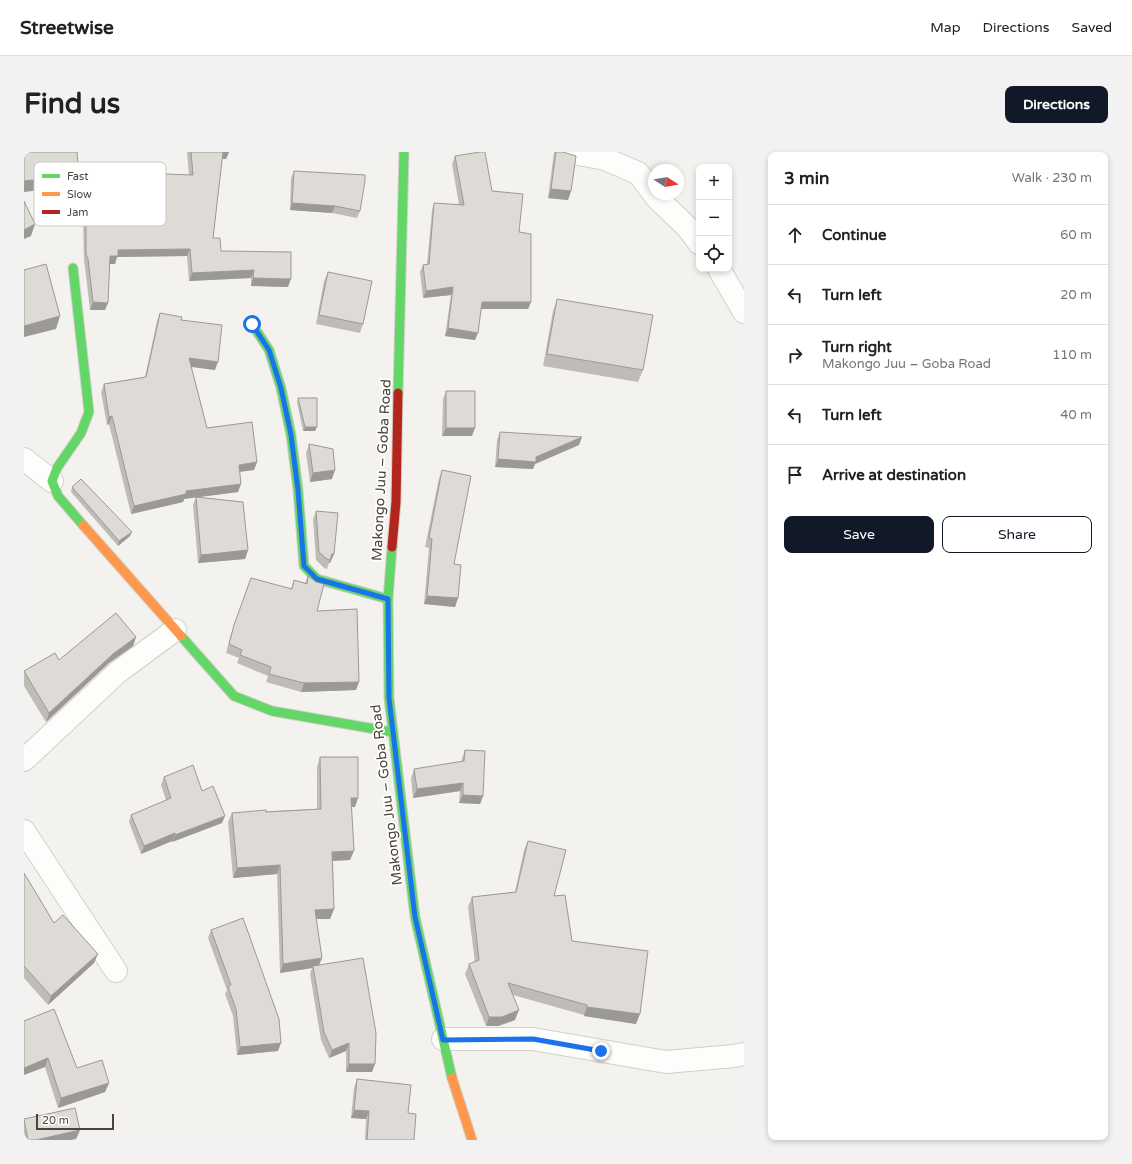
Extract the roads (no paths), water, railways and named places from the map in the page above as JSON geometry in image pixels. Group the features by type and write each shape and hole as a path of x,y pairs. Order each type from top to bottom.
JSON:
{"street":[{"path":"404,152 414,152"},
{"name":"Makongo Juu – Goba Road","path":"404,152 396,502 388,599 389,698 415,917 452,1078 472,1140"},
{"path":"568,152 605,160 638,173 657,198 687,227 696,238"},
{"path":"52,481 57,468 81,433 89,412 73,268"},
{"path":"721,272 744,312"},
{"path":"252,324 269,350 281,388 291,435 298,490 304,566 317,579 388,599"},
{"path":"24,459 52,481 58,496 234,696 272,711 392,732"},
{"path":"24,760 118,672 175,630"},
{"path":"24,831 116,971"},
{"path":"443,1040 533,1039 666,1062 744,1054"}]}
